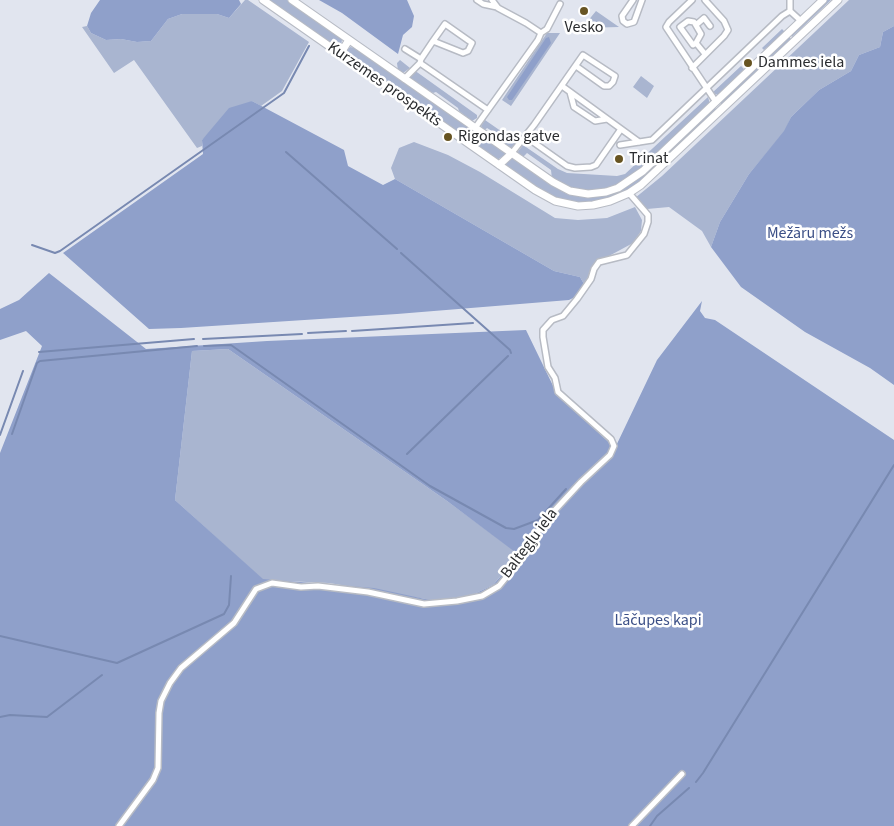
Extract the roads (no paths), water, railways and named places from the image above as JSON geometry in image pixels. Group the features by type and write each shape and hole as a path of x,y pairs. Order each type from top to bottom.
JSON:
{"main road":[{"name":"Kurzemes prospekts","path":"263,0 542,194 563,203 578,206 610,201 629,193 652,176 838,0"},
{"name":"Kurzemes prospekts","path":"296,1 511,154 564,189 582,194 606,192 618,188 636,176 823,0"},
{"path":"340,54 349,40"},
{"path":"716,102 722,109"},
{"path":"499,165 511,154"}],"street":[{"path":"477,0 483,4 498,8 526,23 540,34"},
{"path":"492,0 498,8"},
{"path":"633,0 622,16 623,21 627,24 634,22 642,0"},
{"path":"692,0 666,27 716,102"},
{"path":"692,68 728,30 724,20 705,0"},
{"path":"790,0 790,11 801,21"},
{"path":"475,128 540,34 550,24 560,4"},
{"path":"620,145 652,140 782,16 790,11"},
{"path":"696,25 704,18 710,26"},
{"path":"688,21 694,22 701,34 696,43 692,45 680,27 688,21"},
{"path":"404,79 420,61 444,24 472,44 468,51 463,53 433,42"},
{"path":"696,43 705,54"},
{"path":"406,49 488,110"},
{"path":"511,154 526,137 576,66 584,55 615,76 613,82 609,86 604,86 576,66"},
{"path":"562,86 639,142"},
{"path":"570,92 574,107 595,121 606,119"},
{"path":"526,137 567,166 591,168 596,165 621,129"},
{"name":"Baltegļu iela","path":"119,826 153,780 158,768 159,713 161,701 170,683 181,668 234,623 256,589 272,583 301,587 318,586 368,592 424,604 444,603 482,596 499,586 522,558 543,523 581,482 610,455 614,446 611,440 558,392 555,378 548,367 543,330 552,320 563,316 577,299 591,279 594,269 599,262 627,255 644,234 648,215 629,193"},
{"path":"632,826 682,774"}],"waterway":[{"path":"32,245 55,253 60,251 284,93 309,46"},
{"path":"286,152 397,249"},
{"path":"401,253 510,350 511,353"},
{"path":"352,331 473,323"},
{"path":"308,333 346,331"},
{"path":"203,339 302,334"},
{"path":"39,352 194,339"},
{"path":"204,346 231,345 430,486 506,528 514,529 538,520 566,489"},
{"path":"12,434 37,363 40,361 197,346"},
{"path":"407,454 508,356"},
{"path":"0,435 23,371"},
{"path":"696,782 894,465"},
{"path":"0,636 117,663 224,614 229,605 231,576"},
{"path":"0,717 10,715 47,717 102,675"},
{"path":"650,826 657,816 689,788"}],"place":[{"name":"Vesko","path":"584,11"},
{"name":"Dammes iela","path":"748,63"},
{"name":"Rigondas gatve","path":"448,137"},
{"name":"Trinat","path":"619,159"}],"park label":[{"name":"Mežāru mežs","path":"810,234"},
{"name":"Lāčupes kapi","path":"658,621"}]}
